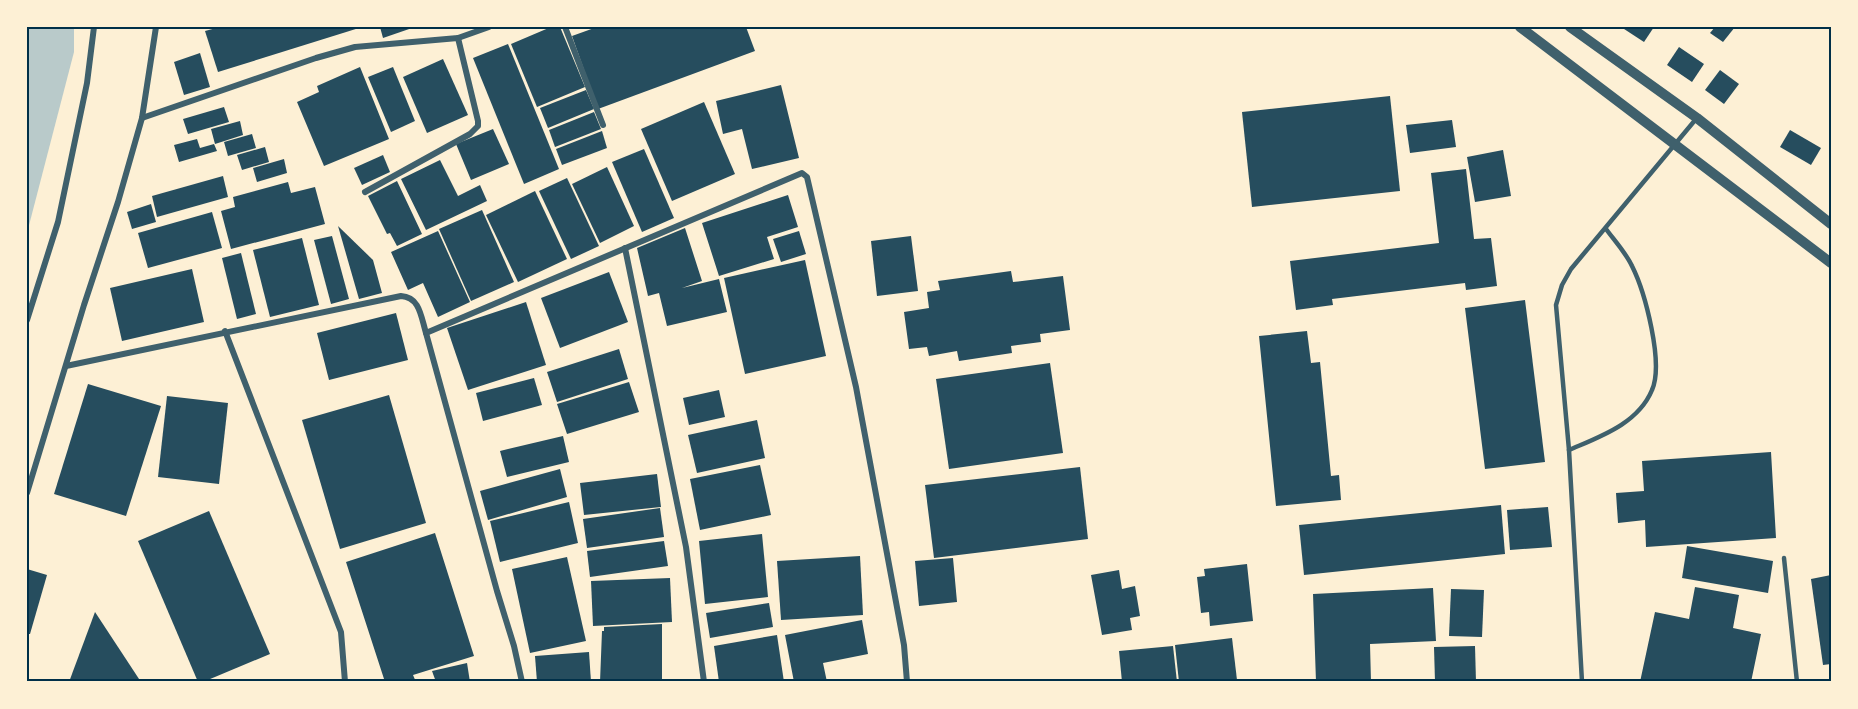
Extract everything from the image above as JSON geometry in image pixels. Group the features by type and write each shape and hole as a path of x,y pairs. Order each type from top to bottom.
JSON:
{"street":[{"path":"27,320 58,222 87,83 94,27"},
{"path":"27,493 142,118 156,27"},
{"path":"142,118 316,58 355,47 458,38 489,27"},
{"path":"565,27 603,125"},
{"path":"1520,27 1831,264"},
{"path":"1570,27 1697,118 1831,224"},
{"path":"365,192 471,134 478,126 458,38"},
{"path":"426,333 799,174 805,174 856,387 904,645 907,682"},
{"path":"625,248 686,547 704,682"},
{"path":"66,366 401,296 412,298 417,303 426,333 514,646 522,682"},
{"path":"225,331 341,632 345,682"}],"lane":[{"path":"1582,682 1569,450 1556,304 1562,285 1571,269 1697,118"},
{"path":"1569,450 1613,431 1639,408 1652,390 1657,366 1642,288 1631,264 1606,229"},
{"path":"1784,558 1797,682"}],"shaded area":[{"path":"27,27 74,27 74,52 27,233"}],"building":[{"path":"220,27 359,28 218,72 205,31"},
{"path":"380,27 415,27 383,38"},
{"path":"551,27 560,27 585,87 537,107 511,44"},
{"path":"597,27 746,27 755,51 598,109 572,36"},
{"path":"1621,27 1654,27 1644,42"},
{"path":"1715,27 1735,27 1723,42 1710,33"},
{"path":"508,44 559,169 524,184 473,58"},
{"path":"1679,47 1704,64 1692,82 1667,65"},
{"path":"200,53 210,87 184,95 174,62"},
{"path":"443,59 468,115 427,133 403,77"},
{"path":"360,67 389,139 324,166 297,102 319,92 317,86"},
{"path":"393,67 415,121 391,132 368,77"},
{"path":"1720,70 1739,84 1724,104 1705,90"},
{"path":"781,85 799,158 752,169 742,129 723,134 716,101"},
{"path":"586,90 594,109 548,128 540,108"},
{"path":"1390,96 1400,191 1252,207 1242,112"},
{"path":"704,102 735,174 672,201 641,129"},
{"path":"224,107 229,122 188,134 183,119"},
{"path":"594,112 601,129 555,147 549,130"},
{"path":"1452,120 1456,147 1410,153 1406,125"},
{"path":"240,121 243,135 215,144 211,129"},
{"path":"493,129 509,164 471,180 456,144"},
{"path":"1790,130 1821,148 1811,165 1780,147"},
{"path":"602,131 607,148 562,165 556,149"},
{"path":"252,134 256,148 228,156 224,142"},
{"path":"197,139 200,148 214,144 217,151 179,162 174,145"},
{"path":"265,147 269,162 242,170 237,155"},
{"path":"644,149 674,218 642,232 612,162"},
{"path":"1503,150 1511,196 1475,202 1467,157"},
{"path":"383,155 390,172 362,185 354,168"},
{"path":"284,159 287,173 257,182 253,168"},
{"path":"440,160 458,196 480,185 487,201 426,230 401,179"},
{"path":"607,167 634,226 600,243 572,184"},
{"path":"1466,169 1474,239 1491,238 1497,286 1466,290 1465,283 1332,299 1333,305 1296,310 1290,261 1439,243 1431,173"},
{"path":"223,176 228,197 157,217 152,196"},
{"path":"567,178 599,246 571,259 539,191"},
{"path":"397,181 422,234 397,246 390,233 387,234 368,196"},
{"path":"288,182 291,193 315,187 325,224 231,249 221,211 235,207 233,197"},
{"path":"535,191 567,259 518,282 486,215"},
{"path":"788,195 798,227 767,237 774,259 719,276 702,223"},
{"path":"151,204 156,222 132,229 127,212"},
{"path":"482,210 514,282 471,301 439,229"},
{"path":"212,212 222,248 148,268 138,233"},
{"path":"338,226 373,260 382,293 359,299"},
{"path":"685,228 702,281 682,288 719,279 727,312 667,326 659,293 648,296 637,248"},
{"path":"438,231 470,302 438,317 423,283 408,290 391,252"},
{"path":"799,231 806,254 781,262 773,239"},
{"path":"332,236 349,299 331,304 314,240"},
{"path":"911,236 918,291 877,296 871,241"},
{"path":"302,238 319,305 270,317 253,250"},
{"path":"241,253 256,314 237,319 222,258"},
{"path":"805,260 826,356 745,374 724,278"},
{"path":"192,269 204,322 122,341 110,288"},
{"path":"1011,271 1013,282 1063,276 1070,330 1040,334 1041,342 1011,346 1012,353 959,361 957,351 929,356 927,347 909,349 904,312 929,308 927,292 940,290 938,281"},
{"path":"609,272 628,322 560,348 541,298"},
{"path":"1525,300 1545,462 1485,469 1465,308"},
{"path":"526,302 546,365 468,390 447,328"},
{"path":"396,313 408,360 329,380 317,333"},
{"path":"1307,331 1311,363 1320,362 1331,476 1339,475 1341,500 1276,506 1259,336"},
{"path":"619,349 628,379 557,402 547,372"},
{"path":"1050,363 1063,453 949,469 936,379"},
{"path":"534,378 542,405 483,421 476,393"},
{"path":"629,382 639,412 567,434 557,404"},
{"path":"88,384 161,406 126,516 54,494"},
{"path":"719,390 725,417 689,425 683,398"},
{"path":"389,395 426,523 340,549 302,420"},
{"path":"167,396 228,403 219,484 158,477"},
{"path":"757,420 765,458 697,473 688,435"},
{"path":"563,436 569,462 507,477 500,451"},
{"path":"1771,452 1776,538 1646,547 1645,520 1618,523 1616,493 1644,491 1642,461"},
{"path":"760,465 771,515 700,530 690,479"},
{"path":"1080,467 1088,539 934,558 925,485"},
{"path":"560,469 567,497 488,520 480,491"},
{"path":"657,474 661,507 584,515 580,483"},
{"path":"569,502 578,543 500,562 490,521"},
{"path":"1501,505 1505,554 1304,575 1299,525"},
{"path":"1548,507 1552,547 1510,550 1507,510"},
{"path":"660,508 664,537 587,548 583,519"},
{"path":"209,511 270,654 203,682 198,682 138,541"},
{"path":"435,533 474,656 413,675 416,682 385,682 346,562"},
{"path":"762,534 768,597 705,604 699,541"},
{"path":"664,541 668,566 590,577 587,551"},
{"path":"1687,546 1773,561 1768,593 1682,578"},
{"path":"860,556 863,615 781,620 777,561"},
{"path":"567,557 586,641 530,653 512,569"},
{"path":"953,558 957,602 919,606 915,561"},
{"path":"1247,564 1253,621 1210,626 1209,612 1201,613 1197,577 1205,576 1204,569"},
{"path":"27,569 47,575 30,634 27,634"},
{"path":"1119,570 1122,589 1135,586 1140,616 1130,618 1132,630 1102,635 1091,575"},
{"path":"1831,575 1831,664 1823,665 1811,579"},
{"path":"670,578 672,622 593,626 591,581"},
{"path":"1695,587 1739,595 1733,628 1761,634 1751,682 1640,682 1655,612 1689,619"},
{"path":"1433,588 1436,641 1370,644 1371,682 1316,682 1313,594"},
{"path":"1451,589 1484,590 1482,637 1449,636"},
{"path":"769,603 773,627 710,638 706,613"},
{"path":"95,612 141,682 69,682"},
{"path":"862,620 868,654 823,663 827,682 794,682 785,635"},
{"path":"662,624 662,682 600,682 604,627"},
{"path":"777,635 784,682 719,682 714,646"},
{"path":"1232,638 1237,680 1179,682 1175,645"},
{"path":"1173,646 1177,682 1122,682 1119,651"},
{"path":"1475,646 1476,682 1435,682 1434,647"},
{"path":"589,652 591,682 537,682 535,656"},
{"path":"467,663 470,682 436,682 432,671"}]}
